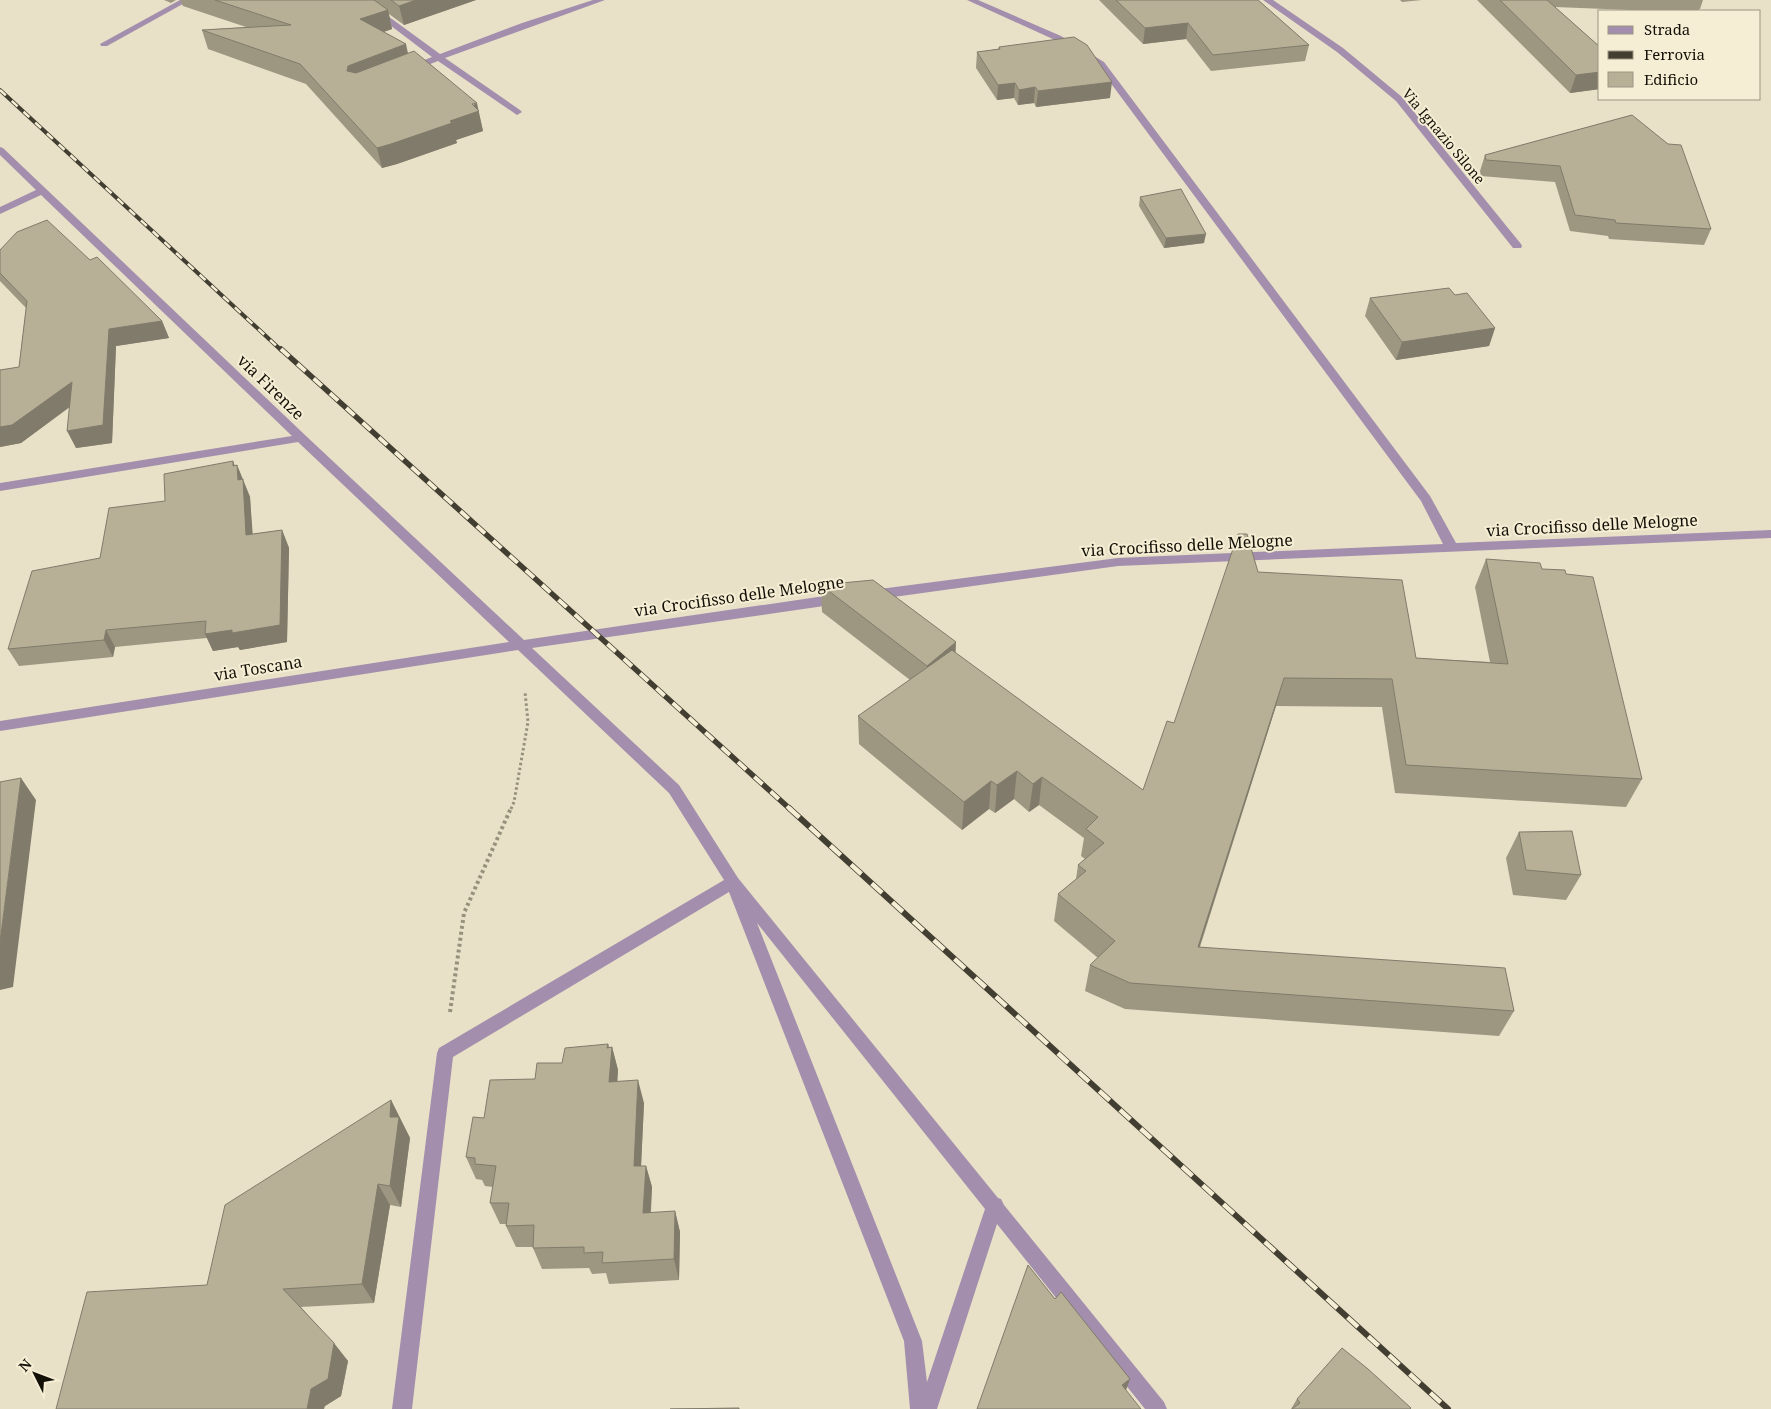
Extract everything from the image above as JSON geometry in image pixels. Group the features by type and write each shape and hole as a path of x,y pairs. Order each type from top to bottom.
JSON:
{"street":[{"path":"104,44 186,0"},
{"path":"361,0 439,58 517,112"},
{"path":"402,71 525,25 602,0"},
{"path":"971,0 1058,38 1101,64 1426,499 1452,548"},
{"name":"Via Ignazio Silone","path":"1267,0 1340,50 1399,99 1517,246"},
{"name":"via Firenze","path":"0,150 301,438 674,790 733,882"},
{"path":"0,211 11,204 42,191"},
{"path":"0,487 301,438"},
{"name":"via Crocifisso delle Melogne","path":"521,645 858,596 1118,562 1771,534"},
{"name":"via Toscana","path":"0,726 521,645"},
{"path":"402,1409 445,1053 733,882"},
{"path":"733,882 1156,1409"},
{"path":"733,882 913,1341 920,1409"},
{"path":"927,1409 994,1205"}],"path":[{"path":"445,1053 464,913 514,802 528,722 521,645"}],"building":[{"path":"215,0 374,0 388,10 360,19 406,44 348,66 347,71 356,73 414,51 477,103 472,104 479,111 450,121 452,123 377,148 300,64 202,30 291,25"},
{"path":"391,0 416,0 399,6"},
{"path":"1116,0 1258,0 1309,45 1213,55 1188,23 1145,28"},
{"path":"1500,0 1547,0 1598,45 1598,72 1576,75"},
{"path":"1074,37 1087,45 1112,82 1038,91 1035,87 1019,90 1015,83 998,85 977,52 1000,49 999,47"},
{"path":"1632,115 1668,144 1681,145 1711,229 1616,223 1615,220 1575,215 1560,166 1486,160 1485,155"},
{"path":"1181,189 1206,234 1166,238 1140,197"},
{"path":"47,220 90,260 97,257 162,321 109,329 103,425 67,431 72,382 12,425 0,427 0,370 19,367 27,301 0,273 0,250 17,232"},
{"path":"1449,288 1455,295 1467,293 1495,328 1402,342 1370,298"},
{"path":"233,461 233,466 237,465 238,480 243,479 246,535 282,530 280,625 232,633 232,630 205,634 206,621 106,630 104,640 8,649 32,571 100,558 109,508 165,501 164,474"},
{"path":"1238,534 1247,534 1258,572 1402,580 1416,658 1508,664 1486,559 1540,563 1542,569 1565,570 1566,574 1593,577 1642,779 1406,765 1392,679 1284,678 1198,947 1505,968 1514,1011 1130,983 1090,965 1115,941 1058,894 1086,871 1078,865 1104,843 1086,829 1098,817 1042,777 1033,784 1017,771 997,785 991,781 964,802 858,716 952,650 1143,790 1167,721 1174,723"},
{"path":"873,580 956,642 927,666 821,585"},
{"path":"21,778 0,942 0,782"},
{"path":"1572,831 1581,875 1526,870 1519,832"},
{"path":"608,1044 607,1048 612,1047 609,1082 638,1080 634,1166 646,1166 643,1213 675,1211 674,1259 602,1263 603,1252 584,1253 584,1247 533,1248 534,1225 506,1226 509,1203 490,1203 496,1166 475,1164 475,1158 466,1157 473,1117 484,1118 490,1080 535,1079 537,1063 562,1063 565,1048"},
{"path":"391,1100 390,1117 399,1117 390,1186 378,1184 362,1284 283,1289 334,1343 328,1379 311,1389 307,1409 56,1409 87,1292 207,1285 225,1205"},
{"path":"1028,1265 1055,1299 1061,1292 1130,1379 1122,1385 1141,1409 977,1409"},
{"path":"1342,1348 1411,1408 1292,1409 1300,1403 1297,1399"},
{"path":"739,1408 739,1409 670,1409"}],"railway":[{"path":"0,90 282,351"},
{"path":"281,349 790,809"},
{"path":"789,808 1448,1409"}]}
